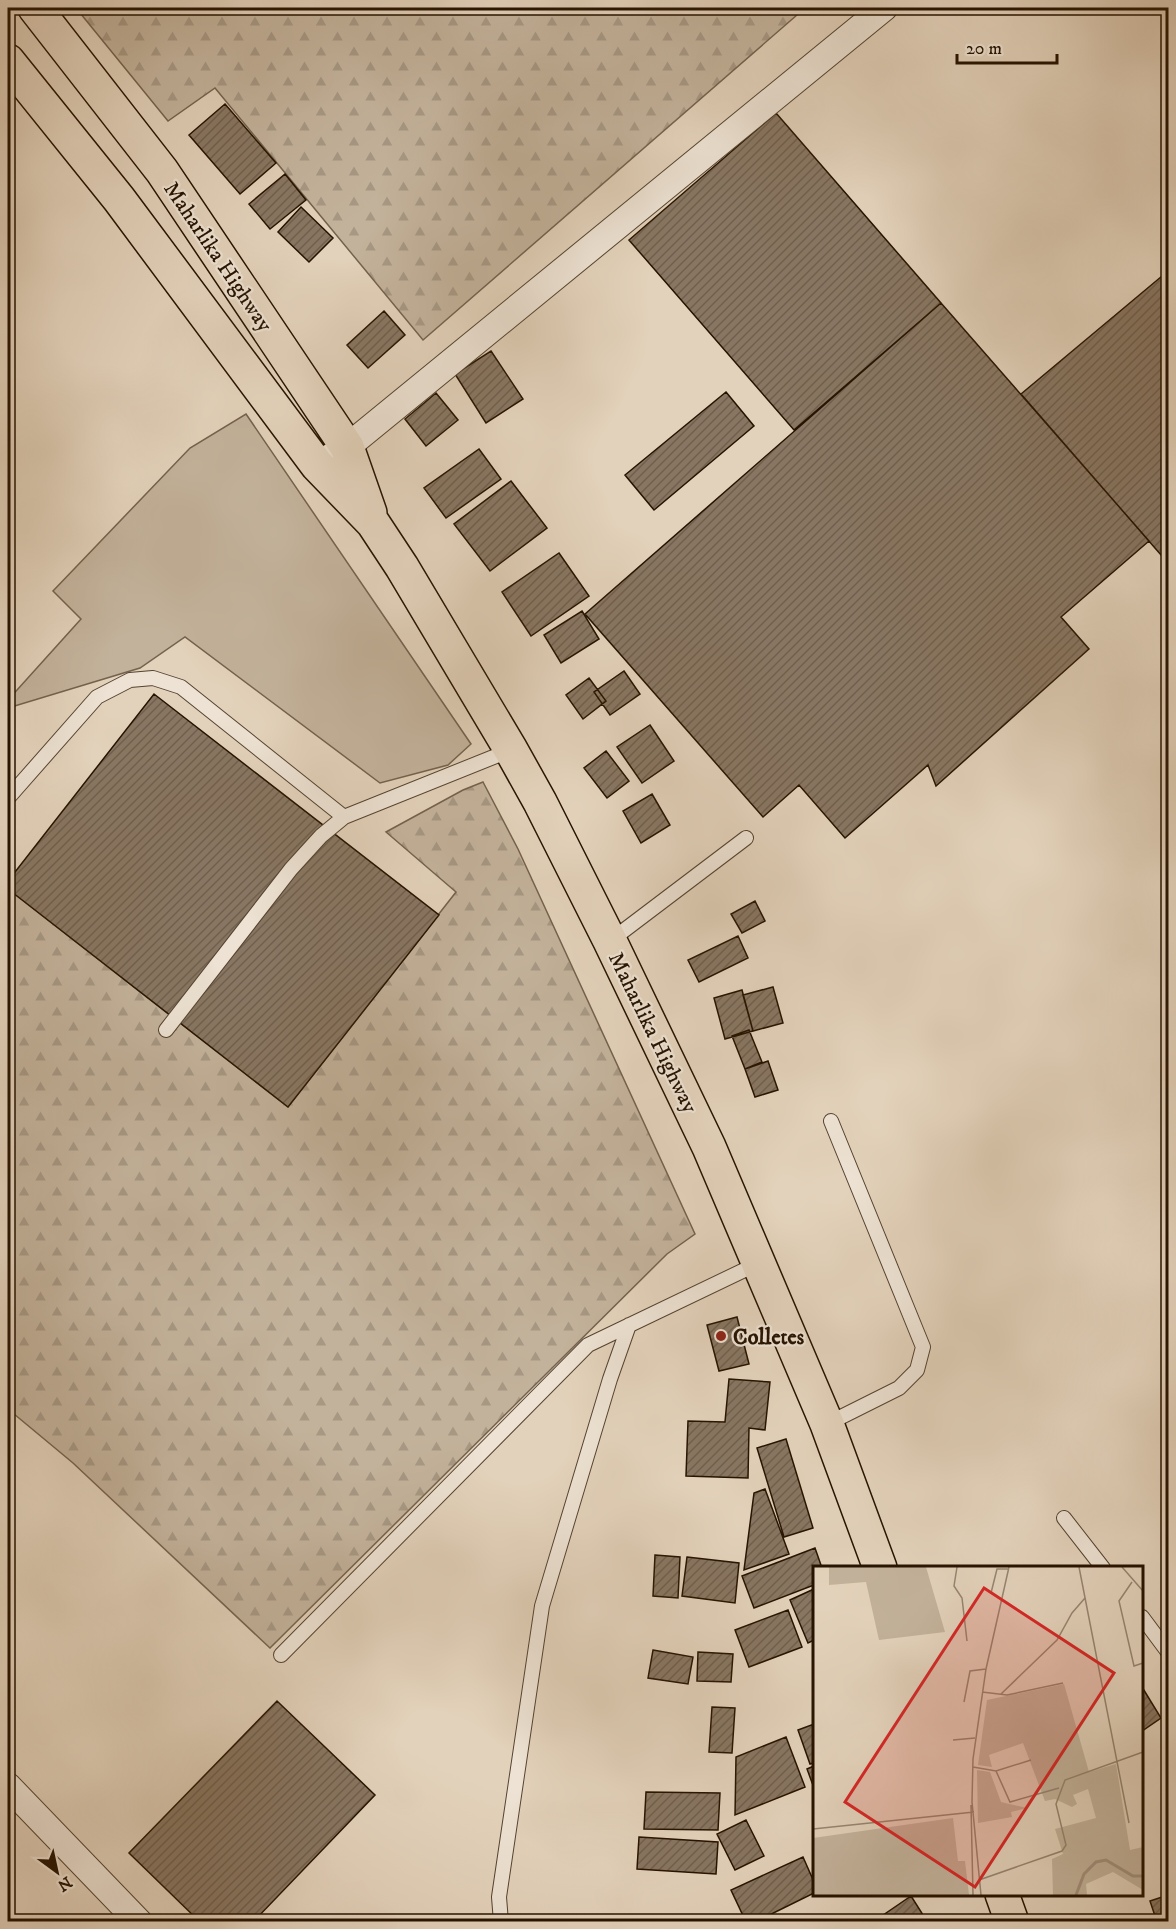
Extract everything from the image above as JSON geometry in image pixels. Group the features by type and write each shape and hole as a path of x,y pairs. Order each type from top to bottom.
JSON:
{"highway":[{"name":"Maharlika Highway","path":"35,8 162,171 347,447 373,523"},
{"name":"Maharlika Highway","path":"8,61 119,199 317,465 373,523 402,567 511,750 540,802 610,941 709,1147 826,1424 879,1566"},
{"path":"1003,1896 1012,1922"}],"street":[{"path":"317,465 347,447 884,8"},
{"path":"8,1786 139,1922"}],"lane":[{"path":"8,798 97,697 130,680 153,678 181,687 344,817"},
{"path":"166,1030 291,869 321,836 344,817 511,750"},
{"path":"610,941 746,838"},
{"path":"826,1424 898,1388 917,1370 923,1347 831,1121"},
{"path":"281,1655 588,1346 759,1263"},
{"path":"501,1922 499,1897 542,1606 610,1378 629,1325"},
{"path":"1064,1518 1101,1566"},
{"path":"1143,1618 1168,1652"}],"green space":[{"path":"76,8 805,8 423,340 215,88 168,121"},
{"path":"246,414 471,744 448,765 380,783 185,637 140,668 8,708 8,700 81,619 53,591 190,448"},
{"path":"483,782 518,849 695,1234 667,1254 270,1648 73,1463 8,1409 8,889 288,1107 456,892 386,832 463,790"}],"building":[{"path":"225,104 276,163 240,194 189,135"},
{"path":"776,113 941,303 794,430 629,240"},
{"path":"285,174 306,200 270,229 249,204"},
{"path":"301,207 333,238 309,262 278,232"},
{"path":"1168,271 1168,563 1021,394"},
{"path":"941,303 1149,541 1061,617 1089,649 936,786 928,765 845,838 799,785 763,817 585,614"},
{"path":"384,311 405,335 368,368 347,345"},
{"path":"491,351 523,399 486,423 455,374"},
{"path":"726,392 754,426 654,510 625,475"},
{"path":"436,393 458,420 426,446 405,419"},
{"path":"479,449 501,479 446,518 424,488"},
{"path":"511,481 547,528 490,571 454,524"},
{"path":"559,553 589,596 531,636 502,592"},
{"path":"582,611 599,639 561,663 544,635"},
{"path":"624,671 640,694 610,715 594,692"},
{"path":"589,678 606,701 583,719 566,695"},
{"path":"154,694 439,915 288,1107 8,889 8,881"},
{"path":"650,725 674,761 642,783 617,747"},
{"path":"606,751 629,781 607,798 584,768"},
{"path":"652,794 670,825 641,843 623,811"},
{"path":"755,901 765,921 742,933 731,914"},
{"path":"738,936 748,958 699,982 688,960"},
{"path":"773,987 783,1023 753,1031 743,995"},
{"path":"742,990 753,1031 725,1039 714,998"},
{"path":"749,1030 762,1062 745,1069 732,1036"},
{"path":"768,1061 778,1090 755,1097 745,1069"},
{"path":"737,1317 749,1364 719,1371 707,1325"},
{"path":"729,1379 770,1382 765,1430 749,1428 748,1478 686,1476 688,1421 725,1422"},
{"path":"786,1439 813,1528 784,1537 757,1448"},
{"path":"765,1489 789,1554 744,1570 754,1493"},
{"path":"815,1548 821,1566 813,1566 813,1585 754,1608 742,1576"},
{"path":"655,1555 680,1557 678,1598 653,1596"},
{"path":"687,1557 739,1563 735,1603 682,1596"},
{"path":"813,1589 813,1640 808,1643 790,1600"},
{"path":"788,1610 802,1647 749,1667 735,1630"},
{"path":"653,1650 693,1657 688,1684 648,1678"},
{"path":"698,1652 733,1654 731,1682 697,1681"},
{"path":"1143,1689 1161,1718 1143,1730"},
{"path":"277,1701 375,1795 253,1922 200,1922 129,1853"},
{"path":"712,1707 735,1708 732,1753 709,1752"},
{"path":"813,1724 813,1763 810,1764 798,1730"},
{"path":"786,1737 805,1787 735,1815 736,1757"},
{"path":"813,1766 813,1785 807,1769"},
{"path":"646,1792 720,1793 718,1830 644,1829"},
{"path":"746,1820 764,1856 735,1870 717,1834"},
{"path":"639,1837 718,1842 716,1874 637,1869"},
{"path":"803,1857 813,1880 813,1893 755,1922 746,1922 731,1890"},
{"path":"1168,1895 1168,1922 1157,1922 1150,1901"},
{"path":"911,1896 925,1918 920,1922 873,1922"}],"place":[{"name":"Colletes","path":"721,1336"}]}
